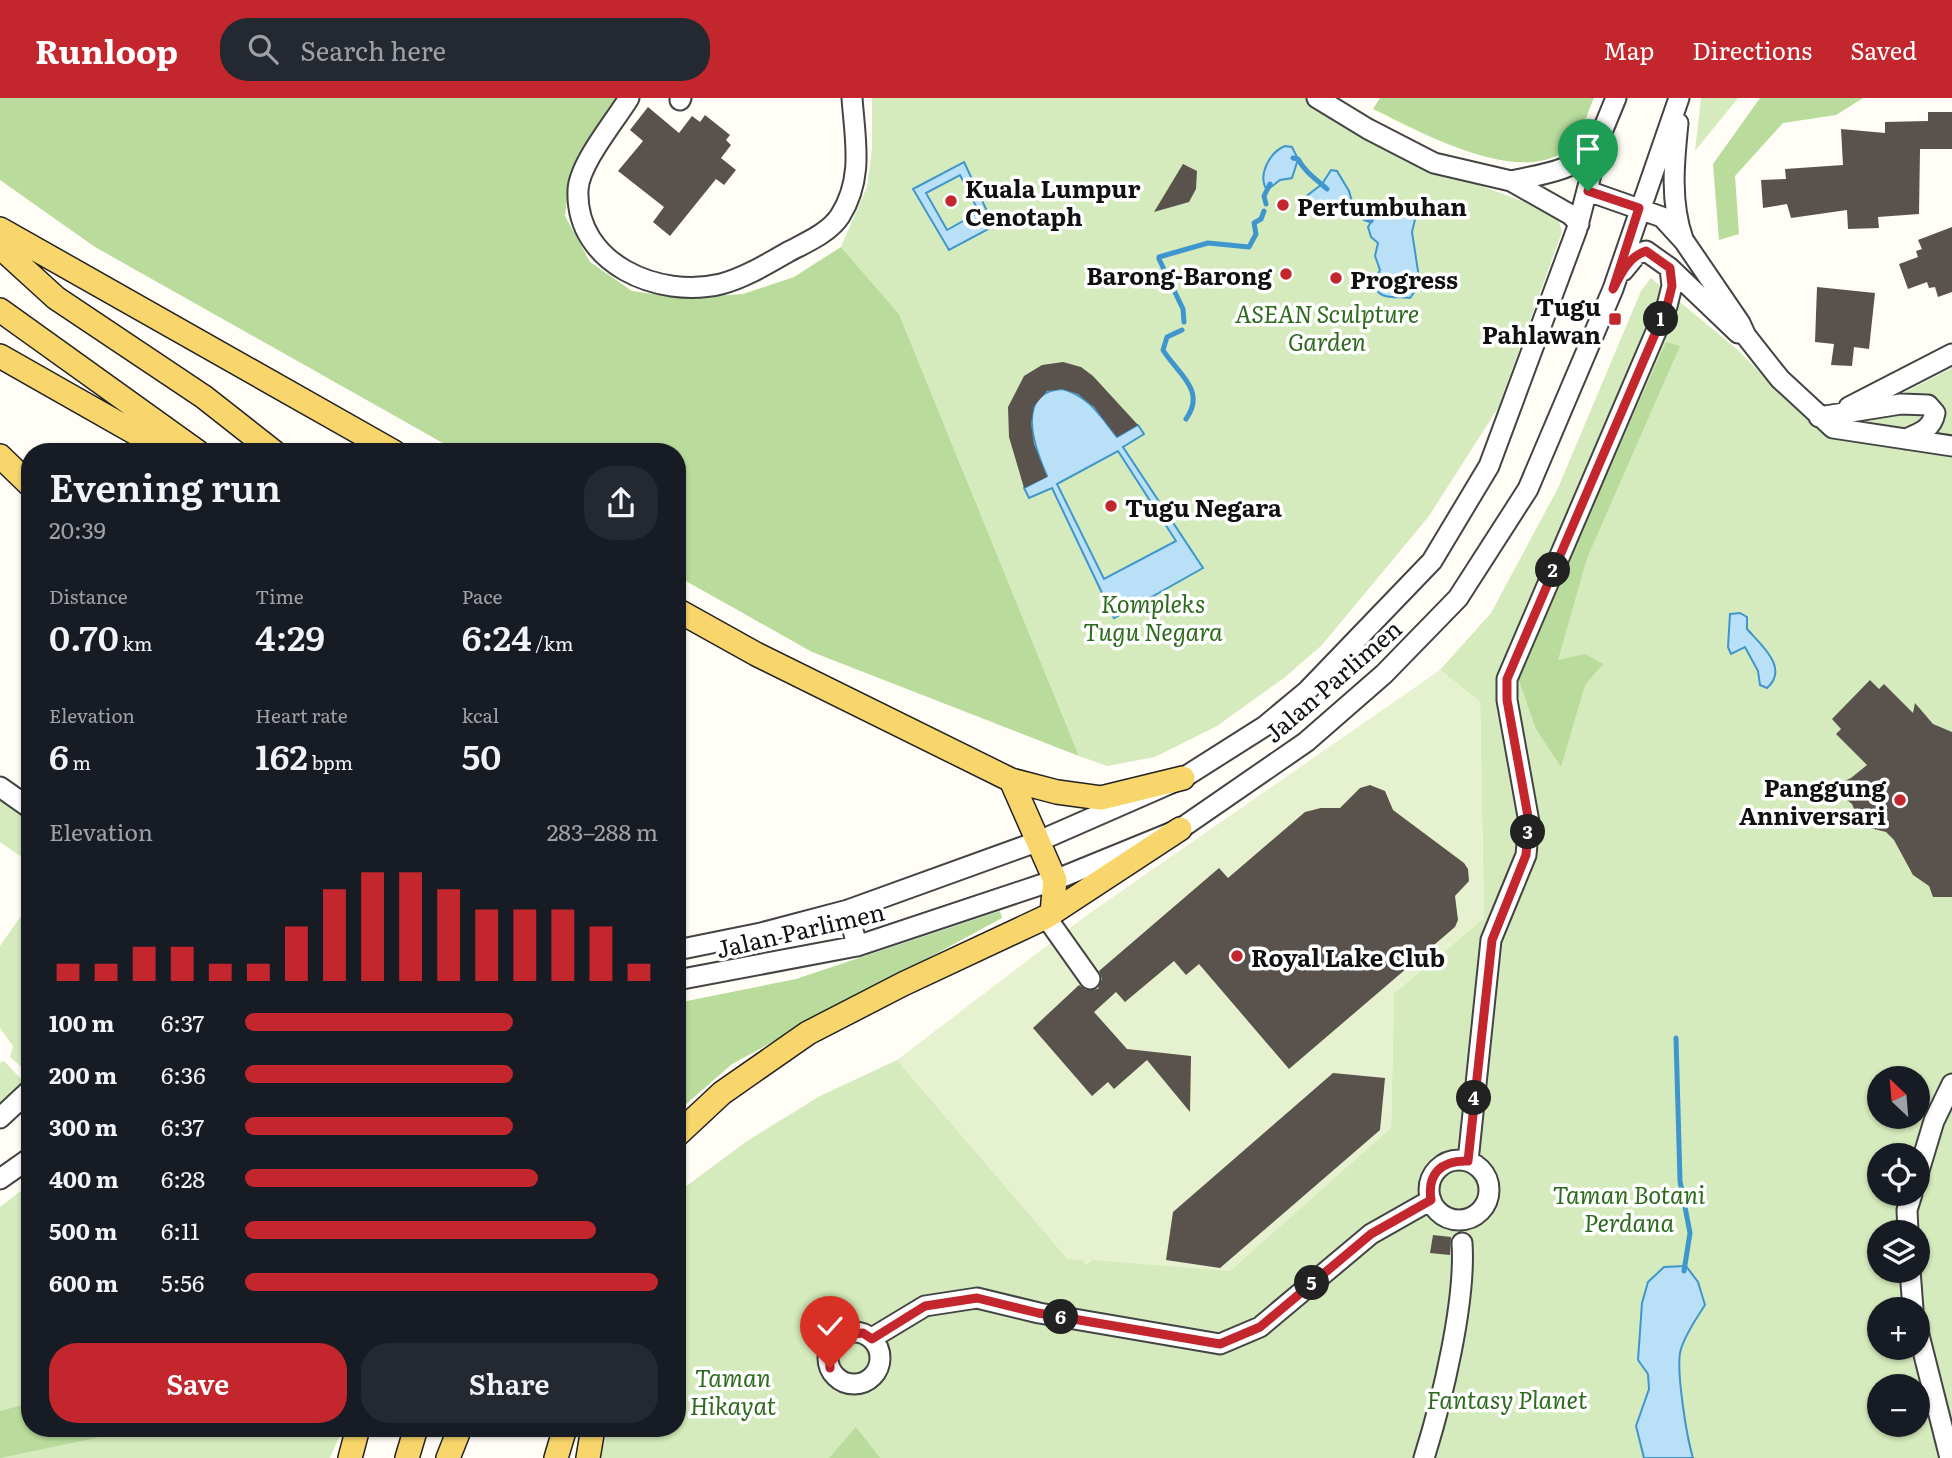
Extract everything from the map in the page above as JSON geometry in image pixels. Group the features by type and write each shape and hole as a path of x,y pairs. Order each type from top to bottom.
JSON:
{"main road":[{"path":"0,229 378,443"},
{"path":"0,247 56,298 204,397 263,443"},
{"path":"0,310 185,443"},
{"path":"0,356 153,443"},
{"path":"0,456 21,476"},
{"path":"686,615 756,654 1011,780 1057,792 1101,798 1183,778"},
{"path":"686,626 756,654"},
{"path":"1011,780 1055,880 1049,915"},
{"path":"686,1127 722,1093 808,1033 903,984 1049,915 1180,829"},
{"path":"349,1458 355,1437"},
{"path":"407,1458 413,1437"},
{"path":"448,1458 456,1437"},
{"path":"555,1458 558,1437"},
{"path":"555,1458 562,1437"},
{"path":"588,1458 592,1437"}],"street":[{"path":"629,98 582,172 578,190 582,216 593,242 614,266 660,286 691,287 720,284 763,266 817,237 838,219 858,170 853,99"},
{"path":"1317,98 1368,129 1434,163 1511,181 1571,215 1579,224"},
{"name":"Jalan Parlimen","path":"686,948 848,910 1039,841 1183,778 1265,726 1307,691 1432,561 1489,466 1579,224 1602,132 1616,98"},
{"path":"1679,98 1673,170 1678,224 1684,241"},
{"name":"Jalan Parlimen","path":"686,978 857,946 1055,880 1180,829 1306,742 1384,674 1458,598 1528,489 1613,289 1679,98"},
{"path":"1511,181 1565,169 1594,147 1602,132"},
{"path":"1588,191 1662,217 1684,241 1746,336 1780,379 1827,415 1833,428 1952,446"},
{"path":"1613,289 1637,254 1646,251 1670,268 1733,331 1746,336"},
{"path":"1468,1161 1492,940 1526,855 1529,822 1507,700 1507,679 1667,306 1672,286 1670,268"},
{"path":"1667,306 1688,300 1705,301"},
{"path":"1827,415 1952,354"},
{"path":"1827,415 1901,404 1928,405 1935,413 1933,422 1925,431 1906,439"},
{"path":"0,787 21,802"},
{"path":"848,910 857,946"},
{"path":"1049,915 1090,979"},
{"path":"1927,1143 1934,1121 1952,1084"},
{"path":"0,1118 21,1098"},
{"path":"1454,1161 1468,1161 1486,1177 1489,1193 1483,1208 1470,1218 1452,1219 1442,1215 1431,1200 1429,1187 1433,1175 1442,1165 1454,1161"},
{"path":"0,1179 21,1164"},
{"path":"872,1339 925,1306 977,1298 1038,1313 1220,1344 1260,1327 1371,1234 1431,1200"},
{"path":"1424,1458 1446,1370 1459,1300 1462,1244"},
{"path":"1925,1360 1950,1458"}],"green space":[{"path":"0,98 618,98 570,172 565,216 590,262 632,291 682,298 743,294 794,277 841,247 899,314 1079,756 812,652 686,581 686,443 443,443 95,247 0,180"},
{"path":"872,98 1305,98 1364,135 1433,168 1557,214 1562,232 1498,408 1429,516 1322,645 1284,678 1217,726 1155,757 1107,766 1079,756 899,314 841,247 867,187 872,149"},
{"path":"1380,98 1594,98 1580,133 1566,150 1546,160 1522,162 1468,152 1416,130 1373,109"},
{"path":"1701,98 1738,98 1695,151"},
{"path":"1760,98 1863,98 1836,115 1783,123 1735,176 1739,234 1719,240 1713,164"},
{"name":"Taman Botani Perdana","path":"1651,278 1738,350 1804,417 1827,432 1952,368 1952,1458 600,1458 604,1437 686,1437 686,1186 747,1141 820,1096 897,1060 1068,1259 1391,1128 1394,993 1484,918 1480,702 1440,670 1491,613 1558,488 1641,291"},
{"path":"1666,342 1680,346 1587,558 1558,660 1585,654 1603,664 1585,685 1561,767 1536,729 1517,675"},
{"name":"Royal Lake Club","path":"1440,670 1480,702 1484,918 1394,993 1391,1128 1230,1271 1092,1260 1086,1265 1082,1260 1068,1259 897,1060 1087,915"},
{"path":"0,800 21,816 21,857 0,842"},
{"path":"1000,911 1002,918 732,1064 686,1104 686,1001 796,979"},
{"path":"21,916 21,1067 10,1057 13,1046 0,1028 0,946"},
{"path":"4,1061 21,1079 21,1083 0,1103 0,1063"},
{"path":"21,1191 21,1437 339,1437 330,1458 0,1458 0,1207"},
{"path":"21,1405 21,1437 100,1437 0,1458 0,1411"},
{"path":"856,1427 880,1458 829,1458"}],"water":[{"path":"1285,146 1292,147 1298,159 1292,178 1280,180 1267,190 1264,171 1274,153"},
{"path":"964,162 994,226 949,250 913,189","holes":["960,175 979,212 947,230 926,193"]},
{"path":"1331,170 1337,171 1349,191 1355,212 1350,214 1340,209 1302,212 1298,209 1300,201 1322,184"},
{"path":"1412,201 1417,211 1412,232 1420,284 1410,298 1388,297 1379,293 1372,284 1380,270 1375,256 1378,243 1371,237 1368,227 1387,209"},
{"path":"1062,389 1079,396 1093,408 1117,437 1138,425 1144,434 1123,447 1203,568 1114,618 1052,488 1029,498 1024,488 1047,476 1032,424 1033,411 1038,400 1047,392","holes":["1118,451 1176,541 1104,579 1057,484"]},
{"path":"1740,613 1747,617 1747,629 1774,664 1773,680 1767,688 1760,685 1758,671 1745,647 1731,654 1728,647 1730,614"},
{"path":"1686,1266 1698,1282 1705,1305 1686,1337 1680,1358 1682,1403 1693,1458 1644,1458 1636,1426 1649,1389 1648,1374 1638,1360 1642,1303 1648,1282 1664,1267"}],"building":[{"path":"648,107 679,133 692,116 700,122 705,115 730,135 726,140 731,145 721,158 736,170 724,185 716,179 670,236 653,222 664,207 618,171 643,141 630,130"},
{"path":"1928,112 1952,112 1952,149 1920,149 1919,214 1878,217 1879,228 1848,229 1847,210 1791,218 1787,204 1763,208 1761,180 1786,179 1785,169 1843,165 1841,129 1885,133 1885,122 1928,121"},
{"path":"1183,164 1197,171 1196,189 1189,202 1154,212"},
{"path":"1952,227 1952,292 1938,297 1935,287 1929,288 1927,282 1908,289 1899,264 1918,257 1916,251 1922,249 1918,240"},
{"path":"1817,287 1875,293 1869,349 1854,347 1852,366 1831,365 1834,344 1815,342"},
{"path":"1063,362 1081,367 1093,376 1138,425 1117,437 1094,407 1078,394 1062,389 1047,391 1034,406 1031,423 1034,444 1047,477 1024,488 1009,437 1008,407 1024,376 1042,365"},
{"name":"Panggung Anniversari","path":"1870,680 1879,689 1884,684 1913,713 1915,703 1933,724 1952,732 1952,897 1933,897 1929,886 1913,875 1894,840 1886,832 1862,826 1852,804 1831,787 1851,778 1867,765 1836,734 1841,729 1832,719"},
{"path":"1370,785 1385,791 1393,810 1464,863 1468,869 1469,881 1455,896 1458,920 1455,927 1289,1069 1199,964 1186,975 1174,961 1125,1002 1116,992 1094,1012 1127,1049 1191,1056 1190,1112 1147,1060 1114,1089 1108,1082 1092,1096 1033,1028 1079,985 1086,990 1098,989 1102,979 1099,971 1219,868 1228,878 1305,812 1321,808 1340,808 1360,788"},
{"path":"1333,1073 1385,1078 1380,1130 1220,1268 1166,1260 1173,1212"},
{"path":"1433,1235 1451,1237 1450,1255 1430,1253"}],"waterway":[{"path":"1293,158 1298,159 1307,172 1327,189"},
{"path":"1266,204 1264,196 1270,184"},
{"path":"1351,209 1360,215"},
{"path":"1159,257 1208,243 1249,247 1256,234 1254,223 1261,219 1264,211"},
{"path":"1365,219 1371,221"},
{"path":"1159,259 1183,309 1184,322"},
{"path":"1182,330 1167,337 1163,350 1192,390 1192,409 1186,419"},
{"path":"1676,1038 1680,1181 1690,1233 1684,1271"}],"place":[{"name":"Kuala Lumpur Cenotaph","path":"951,201"},
{"name":"Pertumbuhan","path":"1283,205"},
{"name":"Barong-Barong","path":"1286,274"},
{"name":"Progress","path":"1336,278"},
{"name":"Tugu Pahlawan","path":"1615,319"},
{"name":"Tugu Negara","path":"1111,506"},
{"name":"Panggung Anniversari","path":"1900,800"},
{"name":"Royal Lake Club","path":"1237,956"}],"route":[{"path":"830,1368 828,1361 831,1346 842,1335 863,1333 872,1339 925,1306 977,1298 1038,1313 1220,1344 1260,1327 1371,1234 1431,1200 1429,1187 1433,1175 1442,1165 1454,1161 1468,1161 1492,940 1526,855 1529,822 1507,700 1507,679 1611,431 1667,306 1672,286 1670,268 1646,251 1637,254 1613,289 1639,208 1588,191"}],"park label":[{"name":"ASEAN Sculpture Garden","path":"1327,326"},
{"name":"Kompleks Tugu Negara","path":"1153,616"},
{"name":"Taman Hikayat","path":"733,1390"},
{"name":"Fantasy Planet","path":"1507,1398"}]}
